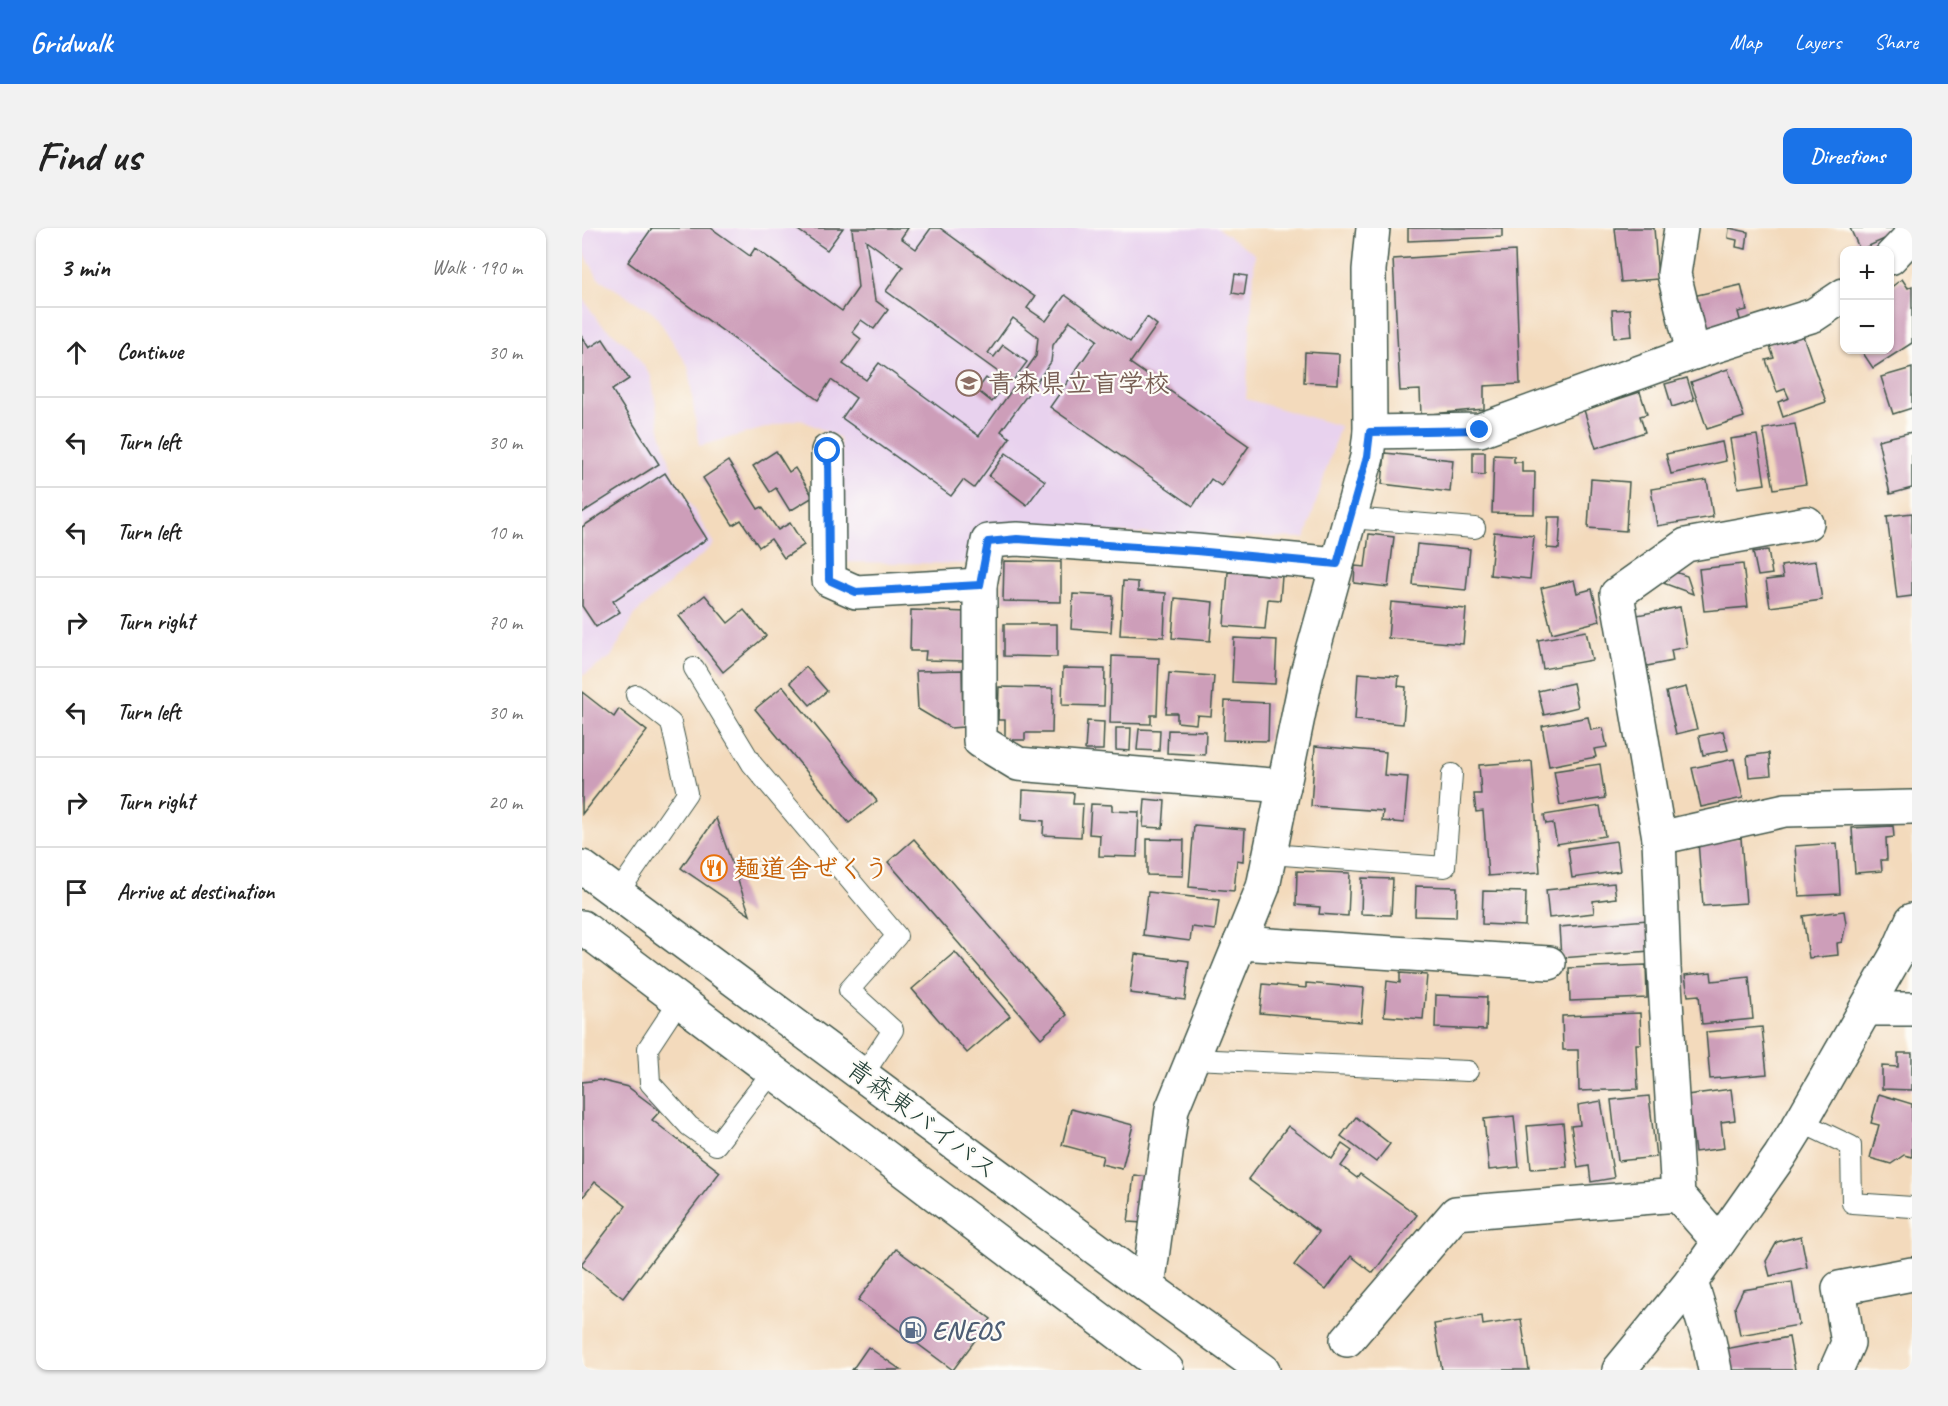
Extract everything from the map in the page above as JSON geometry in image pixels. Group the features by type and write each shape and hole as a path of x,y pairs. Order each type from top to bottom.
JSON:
{"main road":[{"path":"1149,1287 1172,1109 1263,887 1306,673 1367,457 1370,432 1369,270 1373,228"},
{"path":"1681,228 1674,274 1693,353"},
{"path":"1894,254 1912,235"},
{"path":"1370,432 1480,430 1693,353 1814,315 1840,298"},
{"path":"828,451 829,580 856,592 980,585"},
{"path":"1719,1242 1678,1196 1659,838 1617,594 1686,545 1807,523"},
{"path":"1284,786 1018,764 980,741 980,585 988,542 1017,539 1196,551 1337,564"},
{"path":"1659,838 1785,810 1912,807"},
{"name":"青森東バイパス","path":"582,867 1263,1370"},
{"path":"1619,1370 1690,1282 1802,1122 1897,954 1912,920"},
{"name":"青森東バイパス","path":"582,927 1152,1365"},
{"path":"1240,943 1549,963"},
{"path":"1867,1009 1912,1009"},
{"path":"1347,1340 1456,1213 1678,1196"},
{"path":"1836,1370 1848,1343 1839,1288 1912,1274"},
{"path":"1690,1282 1709,1340 1715,1370"}],"lane":[{"path":"1350,518 1475,528"},
{"path":"694,668 752,764 897,936 849,990 893,1030 863,1075"},
{"path":"618,893 687,794 671,723 636,695"},
{"path":"1270,854 1445,867 1452,774"},
{"path":"679,1001 648,1048 650,1083 689,1126 716,1145 772,1071"},
{"path":"1192,1059 1468,1071"},
{"path":"1802,1122 1851,1146 1852,1203 1912,1207"}],"shaded area":[{"name":"青森県立盲学校","path":"582,228 1217,228 1255,254 1246,399 1340,426 1305,538 975,529 966,564 848,562 840,438 799,419 699,446 688,366 655,314 598,278 582,249"},
{"path":"582,297 600,323 631,348 651,376 660,429 674,476 714,544 636,613 611,657 582,676"}],"building":[{"path":"652,228 711,228 750,256 755,248 842,311 858,288 852,228 908,228 901,238 916,249 931,228 940,228 1035,297 1027,308 1046,321 1065,295 1130,342 1147,317 1157,325 1130,363 1249,446 1221,486 1211,479 1193,506 1050,407 1097,340 1070,321 1053,345 1051,362 1001,431 1010,438 974,488 963,480 951,496 842,418 856,398 831,380 818,400 628,262","holes":["866,240 903,267 886,291 1012,382 1027,362 1003,345 994,357 988,353 1013,318 1038,337 1036,356 979,436 879,363 866,380 843,364 861,339 852,332 861,320 874,329 888,310 875,300"]},
{"path":"795,228 843,228 827,250"},
{"path":"1408,228 1502,228 1502,237 1408,241"},
{"path":"1615,228 1654,228 1658,279 1621,282"},
{"path":"1729,228 1748,232 1746,249 1736,247 1737,240 1728,238"},
{"path":"1850,228 1895,228 1898,233 1869,246 1858,246"},
{"path":"1515,251 1520,384 1484,386 1484,409 1421,415 1420,390 1400,391 1393,259"},
{"path":"1235,274 1247,276 1244,295 1232,293"},
{"path":"1902,279 1908,288 1912,286 1912,343 1873,368 1864,354 1894,354 1894,285"},
{"path":"1741,285 1747,310 1738,312 1741,323 1702,332 1693,296"},
{"path":"1630,309 1632,336 1614,338 1612,310"},
{"path":"1801,330 1826,402 1783,417 1778,402 1789,398 1785,389 1777,392 1766,360 1774,358 1768,341"},
{"path":"582,337 589,348 603,339 629,379 612,390 659,464 582,513"},
{"path":"1305,352 1339,354 1338,384 1304,382"},
{"path":"1912,368 1912,408 1893,414 1881,377"},
{"path":"1728,369 1744,417 1707,429 1691,382"},
{"path":"986,378 1001,390 992,402 977,390"},
{"path":"1687,378 1694,400 1672,407 1665,384"},
{"path":"1640,392 1647,414 1640,416 1645,432 1596,448 1584,410"},
{"path":"1795,424 1806,484 1774,489 1763,429"},
{"path":"1912,432 1912,488 1890,494 1878,440"},
{"path":"1757,435 1765,484 1738,488 1730,439"},
{"path":"1722,442 1726,461 1671,474 1666,454"},
{"path":"776,451 789,472 795,468 813,497 790,511 776,488 770,492 753,466"},
{"path":"1473,452 1485,452 1485,475 1473,474"},
{"path":"1006,453 1045,481 1027,505 989,476"},
{"path":"1385,453 1453,460 1450,492 1382,484"},
{"path":"1494,455 1514,456 1514,462 1522,462 1522,472 1535,472 1534,514 1492,513"},
{"path":"728,461 758,509 762,507 778,530 790,523 804,545 784,558 771,539 759,547 741,520 733,525 703,478"},
{"path":"665,473 707,539 613,601 620,612 596,627 582,606 582,527"},
{"path":"1591,479 1629,482 1626,531 1588,528"},
{"path":"1707,480 1713,517 1657,526 1651,489"},
{"path":"1912,513 1912,596 1897,598 1887,516"},
{"path":"1548,517 1561,517 1559,549 1547,548"},
{"path":"1494,532 1534,536 1530,579 1490,575"},
{"path":"1369,534 1394,537 1388,587 1354,583 1355,566 1365,567"},
{"path":"1417,544 1470,549 1466,590 1413,585"},
{"path":"1768,550 1772,574 1758,576 1753,552"},
{"path":"1004,561 1061,562 1061,602 1003,601"},
{"path":"1816,561 1822,600 1770,607 1766,580 1783,578 1781,566"},
{"path":"1743,564 1748,607 1704,611 1699,569"},
{"path":"1228,572 1282,576 1280,600 1268,599 1265,629 1224,626"},
{"path":"1675,572 1687,576 1693,594 1663,583"},
{"path":"1574,580 1577,593 1592,589 1600,621 1552,633 1541,588"},
{"path":"1123,581 1138,582 1138,591 1166,593 1164,637 1120,635"},
{"path":"1073,594 1113,596 1111,632 1071,629"},
{"path":"705,595 728,623 744,610 766,636 723,672 679,616"},
{"path":"1175,598 1213,602 1210,641 1172,638"},
{"path":"1391,602 1466,609 1463,644 1388,638"},
{"path":"1680,607 1687,647 1671,650 1673,661 1647,666 1637,615"},
{"path":"911,610 967,612 966,661 925,660 926,651 910,651"},
{"path":"1004,624 1057,624 1057,657 1004,656"},
{"path":"1586,631 1592,660 1543,669 1538,640"},
{"path":"1234,638 1277,640 1275,684 1232,682"},
{"path":"1112,656 1159,658 1157,715 1151,715 1151,724 1110,723"},
{"path":"806,667 827,691 810,705 790,682"},
{"path":"1063,668 1105,669 1104,706 1062,705"},
{"path":"962,670 963,727 950,728 918,709 916,671"},
{"path":"1169,673 1214,676 1211,716 1197,715 1196,724 1177,722 1177,713 1166,713"},
{"path":"1358,673 1399,676 1398,686 1406,687 1403,724 1355,720"},
{"path":"1573,683 1578,707 1544,715 1538,691"},
{"path":"783,686 877,801 849,823 755,709"},
{"path":"999,687 1053,688 1052,733 1025,733 1025,740 1005,740 1005,720 998,720"},
{"path":"1686,687 1697,729 1676,734 1666,692"},
{"path":"582,692 614,717 619,709 647,731 582,814"},
{"path":"1225,701 1269,703 1268,741 1223,740"},
{"path":"1588,717 1591,730 1603,728 1607,747 1594,749 1596,757 1549,766 1542,726"},
{"path":"1087,721 1104,722 1103,750 1085,750"},
{"path":"1116,728 1131,728 1130,751 1116,750"},
{"path":"1139,729 1160,730 1159,751 1137,750"},
{"path":"1168,730 1206,731 1205,755 1167,753"},
{"path":"1723,731 1728,750 1703,755 1699,736"},
{"path":"1315,746 1386,752 1384,775 1408,777 1404,823 1382,821 1383,811 1311,806"},
{"path":"1769,753 1771,775 1749,777 1747,756"},
{"path":"1734,759 1743,798 1701,807 1692,768"},
{"path":"1532,761 1540,872 1488,876 1483,811 1476,812 1474,794 1481,794 1479,765"},
{"path":"1600,764 1605,798 1560,805 1554,771"},
{"path":"1023,790 1074,793 1073,804 1083,804 1081,837 1043,835 1044,821 1022,819"},
{"path":"1145,799 1165,801 1163,828 1143,827"},
{"path":"1091,804 1112,805 1112,811 1139,812 1137,857 1099,856 1100,835 1089,834"},
{"path":"1600,806 1605,836 1557,844 1553,823 1546,824 1544,815"},
{"path":"716,818 750,915 681,868"},
{"path":"1194,825 1245,829 1243,861 1237,860 1234,891 1189,887"},
{"path":"1893,826 1894,837 1886,838 1887,860 1881,860 1882,871 1855,873 1852,828"},
{"path":"1741,838 1746,903 1703,906 1698,841"},
{"path":"914,839 1067,1015 1041,1038 888,862"},
{"path":"1147,839 1184,840 1183,876 1147,875"},
{"path":"1616,841 1620,871 1572,878 1568,848"},
{"path":"1837,843 1840,894 1799,896 1795,846"},
{"path":"1297,871 1350,873 1348,916 1319,914 1320,907 1296,905"},
{"path":"1362,878 1393,879 1391,915 1361,914"},
{"path":"1614,883 1616,898 1593,901 1594,913 1549,918 1546,890"},
{"path":"1416,886 1457,887 1456,917 1415,916"},
{"path":"1483,891 1526,892 1525,926 1482,924"},
{"path":"1148,892 1219,900 1215,930 1192,927 1190,941 1143,935"},
{"path":"1844,911 1846,924 1842,942 1837,943 1838,955 1809,958 1803,916"},
{"path":"1648,920 1650,951 1561,958 1559,927"},
{"path":"955,952 1010,1016 967,1053 912,989"},
{"path":"1135,954 1189,961 1185,1000 1130,993"},
{"path":"1646,965 1647,998 1570,1001 1569,968"},
{"path":"1711,972 1712,981 1749,977 1753,1019 1702,1024 1699,995 1688,996 1685,975"},
{"path":"1400,973 1427,975 1423,1019 1384,1016 1387,981 1400,983"},
{"path":"1306,983 1364,988 1361,1022 1260,1013 1263,984 1306,988"},
{"path":"1436,995 1487,997 1486,1030 1435,1028"},
{"path":"1640,1013 1641,1044 1636,1044 1638,1089 1579,1091 1578,1050 1563,1050 1562,1016"},
{"path":"1762,1027 1767,1074 1710,1079 1706,1032"},
{"path":"1898,1053 1912,1053 1912,1090 1882,1089 1882,1066 1898,1067"},
{"path":"599,1080 628,1087 660,1111 652,1120 720,1172 623,1298 582,1266 626,1206 595,1182 582,1198 582,1082"},
{"path":"1731,1089 1735,1120 1721,1122 1724,1148 1695,1152 1687,1095"},
{"path":"1879,1094 1912,1104 1912,1157 1904,1155 1891,1164 1870,1158 1879,1125 1871,1123"},
{"path":"1649,1096 1656,1157 1618,1161 1611,1100"},
{"path":"1601,1101 1614,1178 1591,1182 1589,1166 1578,1168 1571,1126 1580,1125 1578,1105"},
{"path":"1071,1109 1133,1125 1122,1169 1101,1164 1103,1156 1062,1145"},
{"path":"1514,1116 1519,1167 1489,1170 1484,1119"},
{"path":"1356,1117 1390,1144 1376,1162 1341,1136"},
{"path":"1563,1123 1567,1167 1531,1169 1527,1126"},
{"path":"1288,1126 1332,1159 1342,1144 1352,1151 1341,1166 1357,1178 1360,1174 1417,1215 1373,1273 1351,1256 1326,1290 1294,1265 1319,1232 1248,1179"},
{"path":"1134,1175 1148,1177 1143,1223 1128,1222"},
{"path":"1801,1236 1807,1267 1770,1276 1766,1261 1777,1242"},
{"path":"896,1249 991,1319 953,1370 858,1300"},
{"path":"1792,1282 1799,1325 1740,1335 1735,1307 1743,1290"},
{"path":"1482,1316 1483,1325 1521,1319 1529,1370 1442,1370 1434,1324"},
{"path":"1789,1337 1795,1370 1730,1370 1725,1349"},
{"path":"868,1347 901,1370 852,1370"}],"place":[{"name":"青森県立盲学校","path":"969,383"},
{"name":"麺道舎ぜくう","path":"714,868"},
{"name":"ENEOS","path":"913,1330"}],"route":[{"path":"828,451 829,580 856,592 980,585 988,542 1017,539 1196,551 1337,564 1367,457 1370,432 1480,430"}]}
